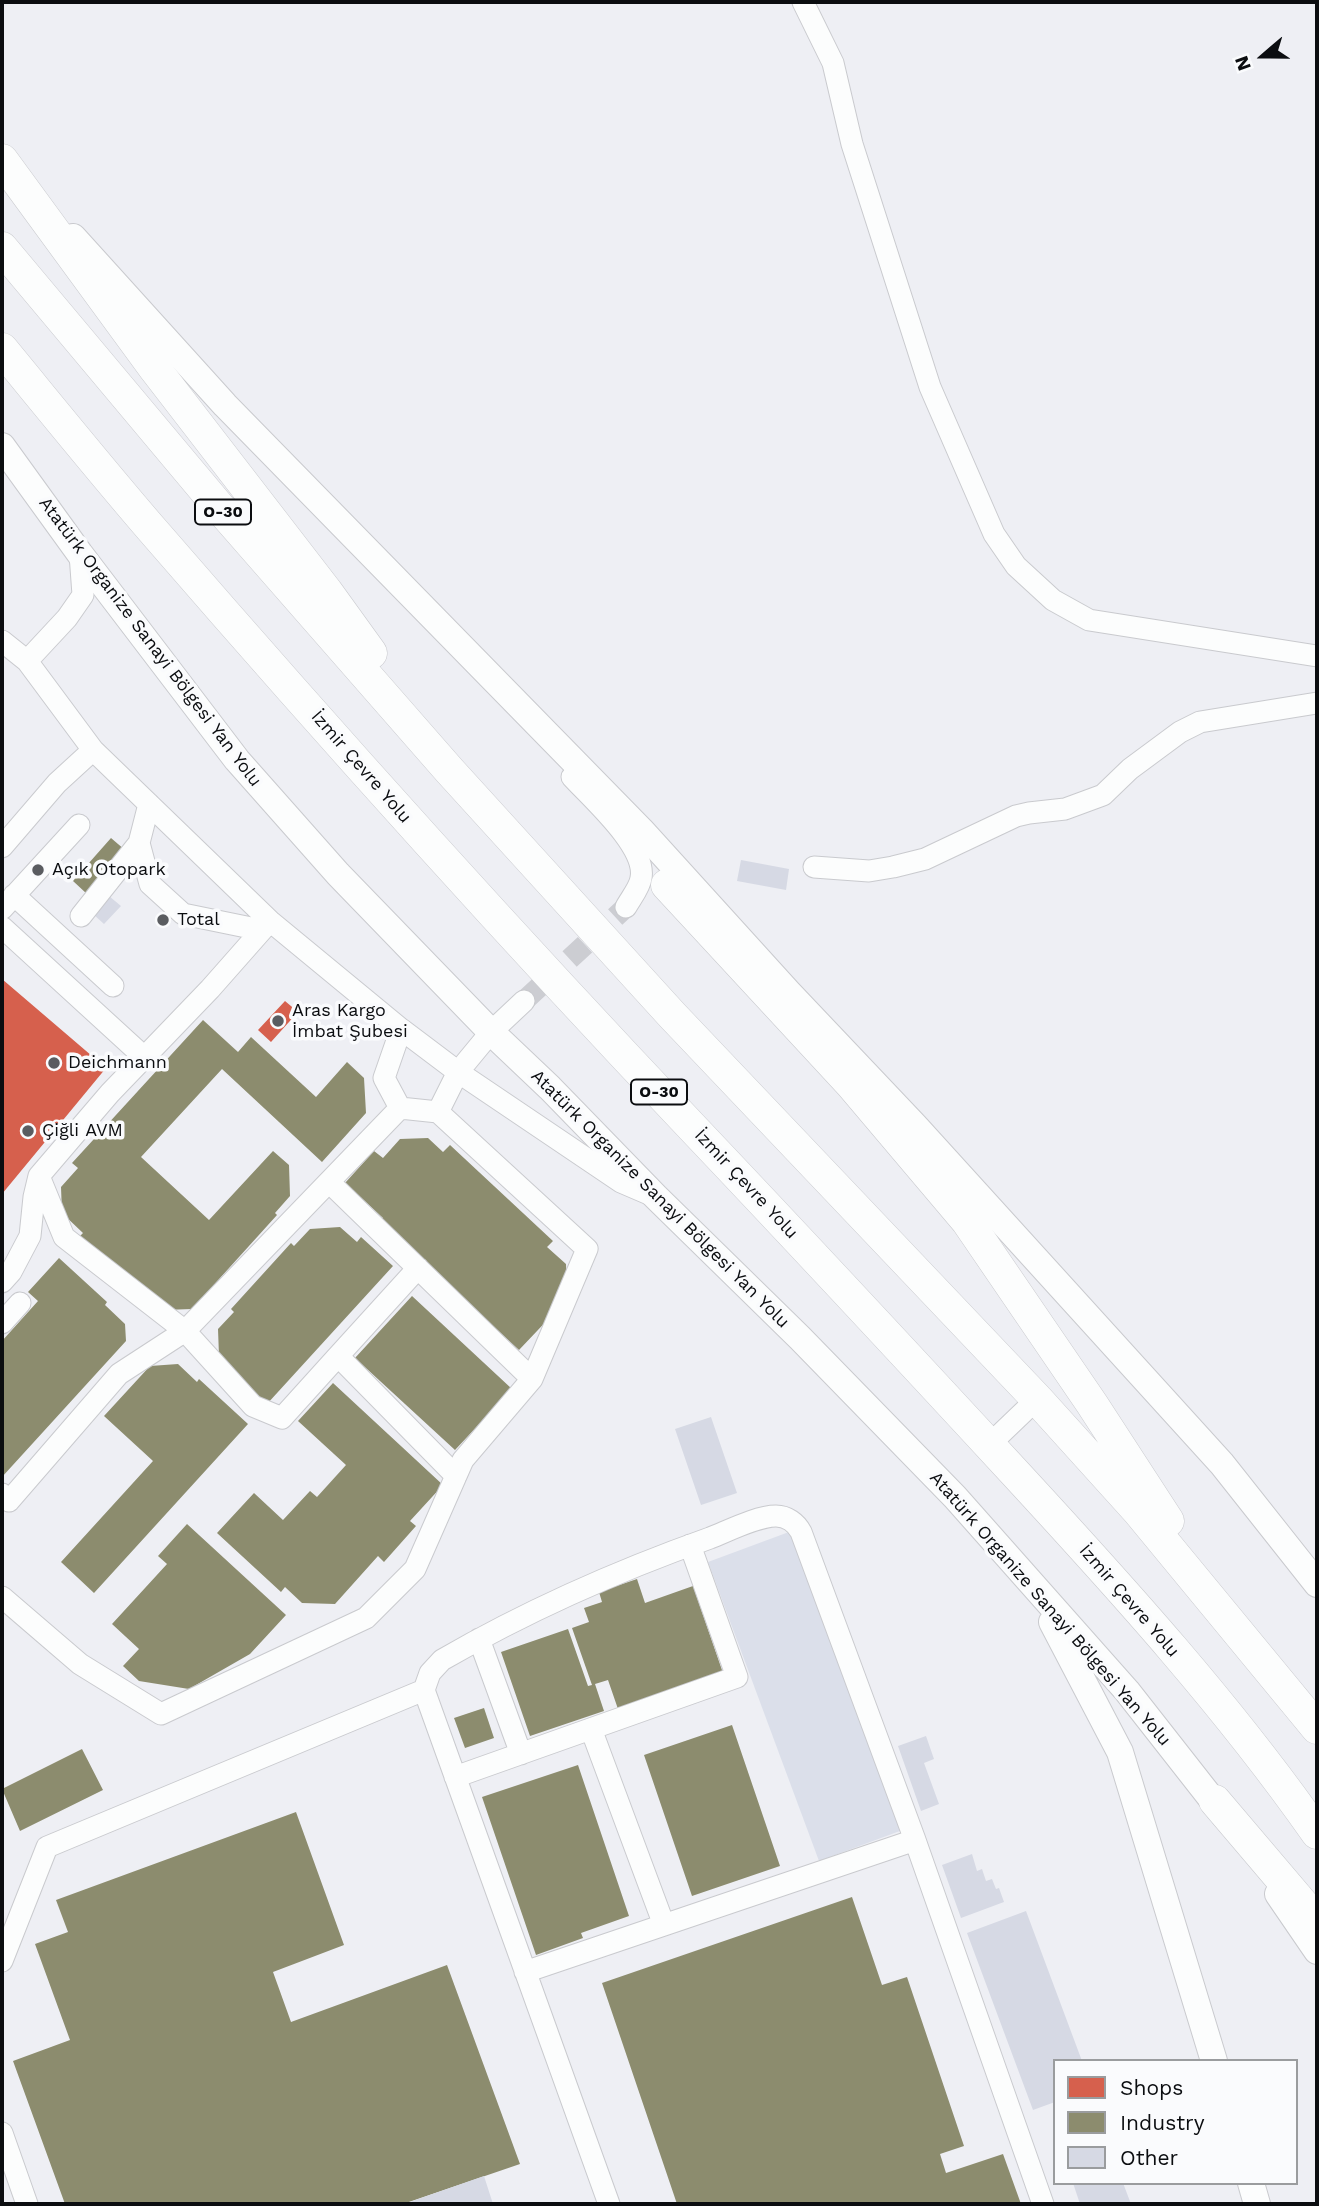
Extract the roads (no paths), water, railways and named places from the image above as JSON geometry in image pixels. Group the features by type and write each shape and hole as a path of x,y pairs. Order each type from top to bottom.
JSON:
{"highway":[{"path":"2,159 155,369 369,649 449,770"},
{"name":"O-30","path":"2,248 219,506 449,770 672,1015 1037,1399 1139,1512 1317,1728"},
{"name":"İzmir Çevre Yolu","path":"2,349 153,531 434,850 1093,1558 1254,1749 1317,1833"},
{"path":"667,885 852,1085 967,1221 1092,1404 1241,1634"},
{"path":"1214,1801 1317,1921"}],"main road":[{"path":"2,159 225,405 641,830 732,932 1088,1314 1222,1464 1317,1584"},
{"name":"Atatürk Organize Sanayi Bölgesi Yan Yolu","path":"2,446 237,761 338,874 491,1032 550,1087 656,1197 800,1338 955,1497 1025,1574 1127,1691 1214,1801 1317,1951"},
{"path":"1025,1574 1082,1676 1120,1752 1213,2059"},
{"path":"1252,2185 1258,2204"}],"street":[{"path":"803,2 833,63 852,144 930,387 994,534 1016,566 1053,600 1089,620 1317,656"},
{"path":"27,661 67,618 83,595 80,554"},
{"path":"442,624 501,701 633,844 641,859 642,879 626,906"},
{"path":"2,641 27,661 93,750 149,804 265,926 457,1072 621,1182 656,1197"},
{"path":"814,867 869,871 925,859 1016,816 1065,809 1102,795 1130,769 1180,732 1199,722 1317,703"},
{"path":"2,846 57,783 93,750"},
{"path":"81,916 139,843 149,804"},
{"path":"79,825 8,902 51,930 113,986"},
{"path":"139,843 150,884 183,914 265,926"},
{"path":"2,1282 30,1236 39,1176 110,1093 210,989 265,926"},
{"path":"2,927 144,1057"},
{"path":"29,952 51,930"},
{"path":"438,1112 457,1072 491,1032 524,1001"},
{"path":"400,1108 384,1078 401,1029"},
{"path":"2,1597 80,1664 161,1714 366,1618 415,1569 463,1460 532,1379 587,1249 438,1112 400,1108"},
{"path":"2,1494 9,1501 119,1374 185,1331 400,1108"},
{"path":"39,1176 64,1237 185,1331 253,1406 282,1418 418,1268"},
{"path":"329,1182 532,1379"},
{"path":"2,1323 20,1303"},
{"path":"338,1356 456,1476"},
{"path":"989,1445 1037,1399"},
{"path":"609,2204 424,1689 430,1673 442,1660 553,1601 690,1545 773,1516 790,1519 797,1525 915,1840 1043,2204"},
{"path":"455,1777 737,1677 690,1545"},
{"path":"479,1639 521,1754"},
{"path":"2,1961 47,1847 424,1689"},
{"path":"591,1729 664,1925"},
{"path":"525,1972 915,1840"},
{"path":"2,2133 27,2204"}],"tunnel":[{"path":"524,1001 626,907"}],"place":[{"name":"Açık Otopark","path":"38,870"},
{"name":"Total","path":"163,920"},
{"name":"Aras Kargo İmbat Şubesi","path":"278,1021"},
{"name":"Deichmann","path":"54,1063"},
{"name":"Çiğli AVM","path":"28,1131"}]}
